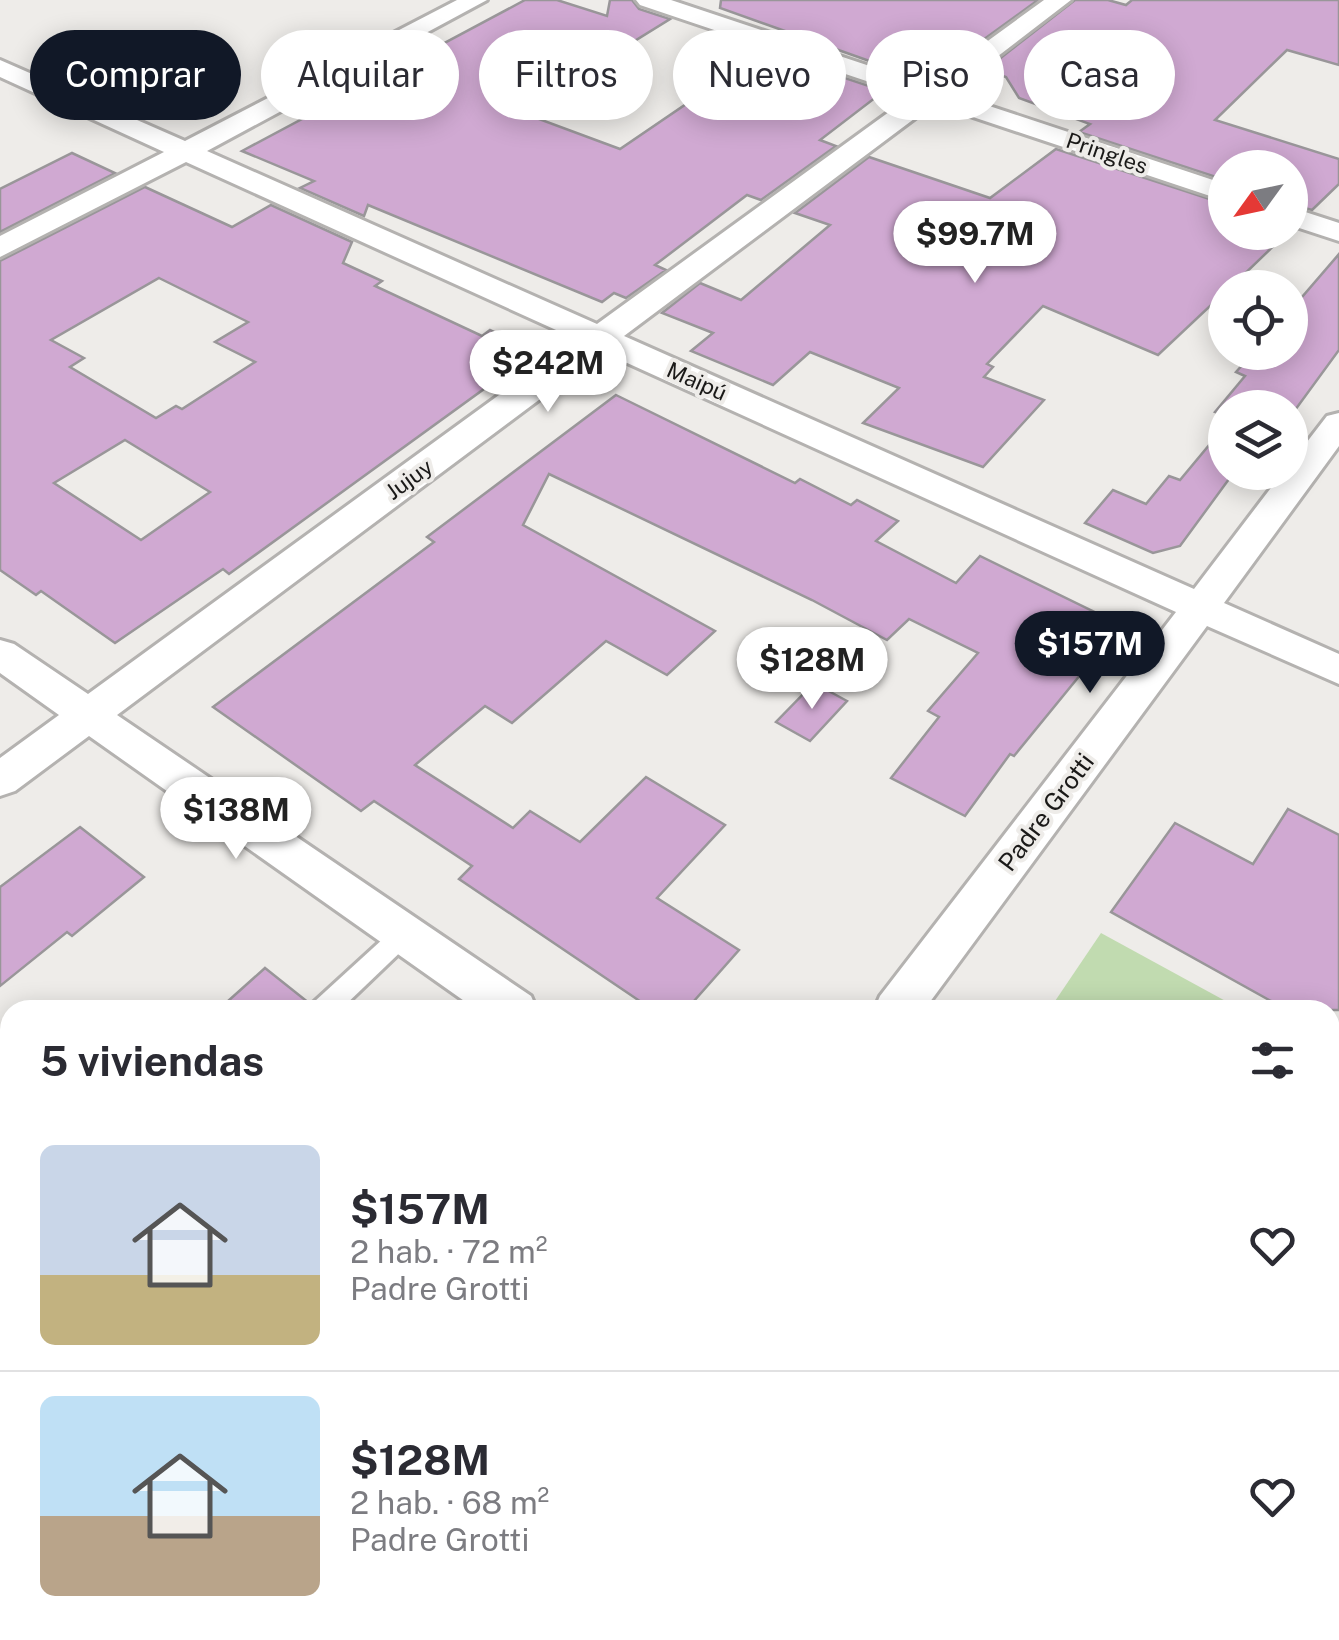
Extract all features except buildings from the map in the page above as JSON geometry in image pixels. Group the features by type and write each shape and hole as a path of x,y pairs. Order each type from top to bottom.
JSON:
{"street":[{"path":"0,248 475,0"},
{"name":"Pringles","path":"648,0 866,71"},
{"name":"Jujuy","path":"1004,41 1060,0"},
{"name":"Maipú","path":"4,74 184,151 1339,670"},
{"name":"Pringles","path":"1004,118 1208,188"},
{"name":"Jujuy","path":"0,780 895,120"},
{"path":"1308,222 1339,232"},
{"name":"Padre Grotti","path":"904,1000 1339,423"},
{"path":"0,654 500,1000"}],"lane":[{"path":"334,1000 404,934"}],"green space":[{"path":"1101,933 1224,1000 1056,1000"}]}
